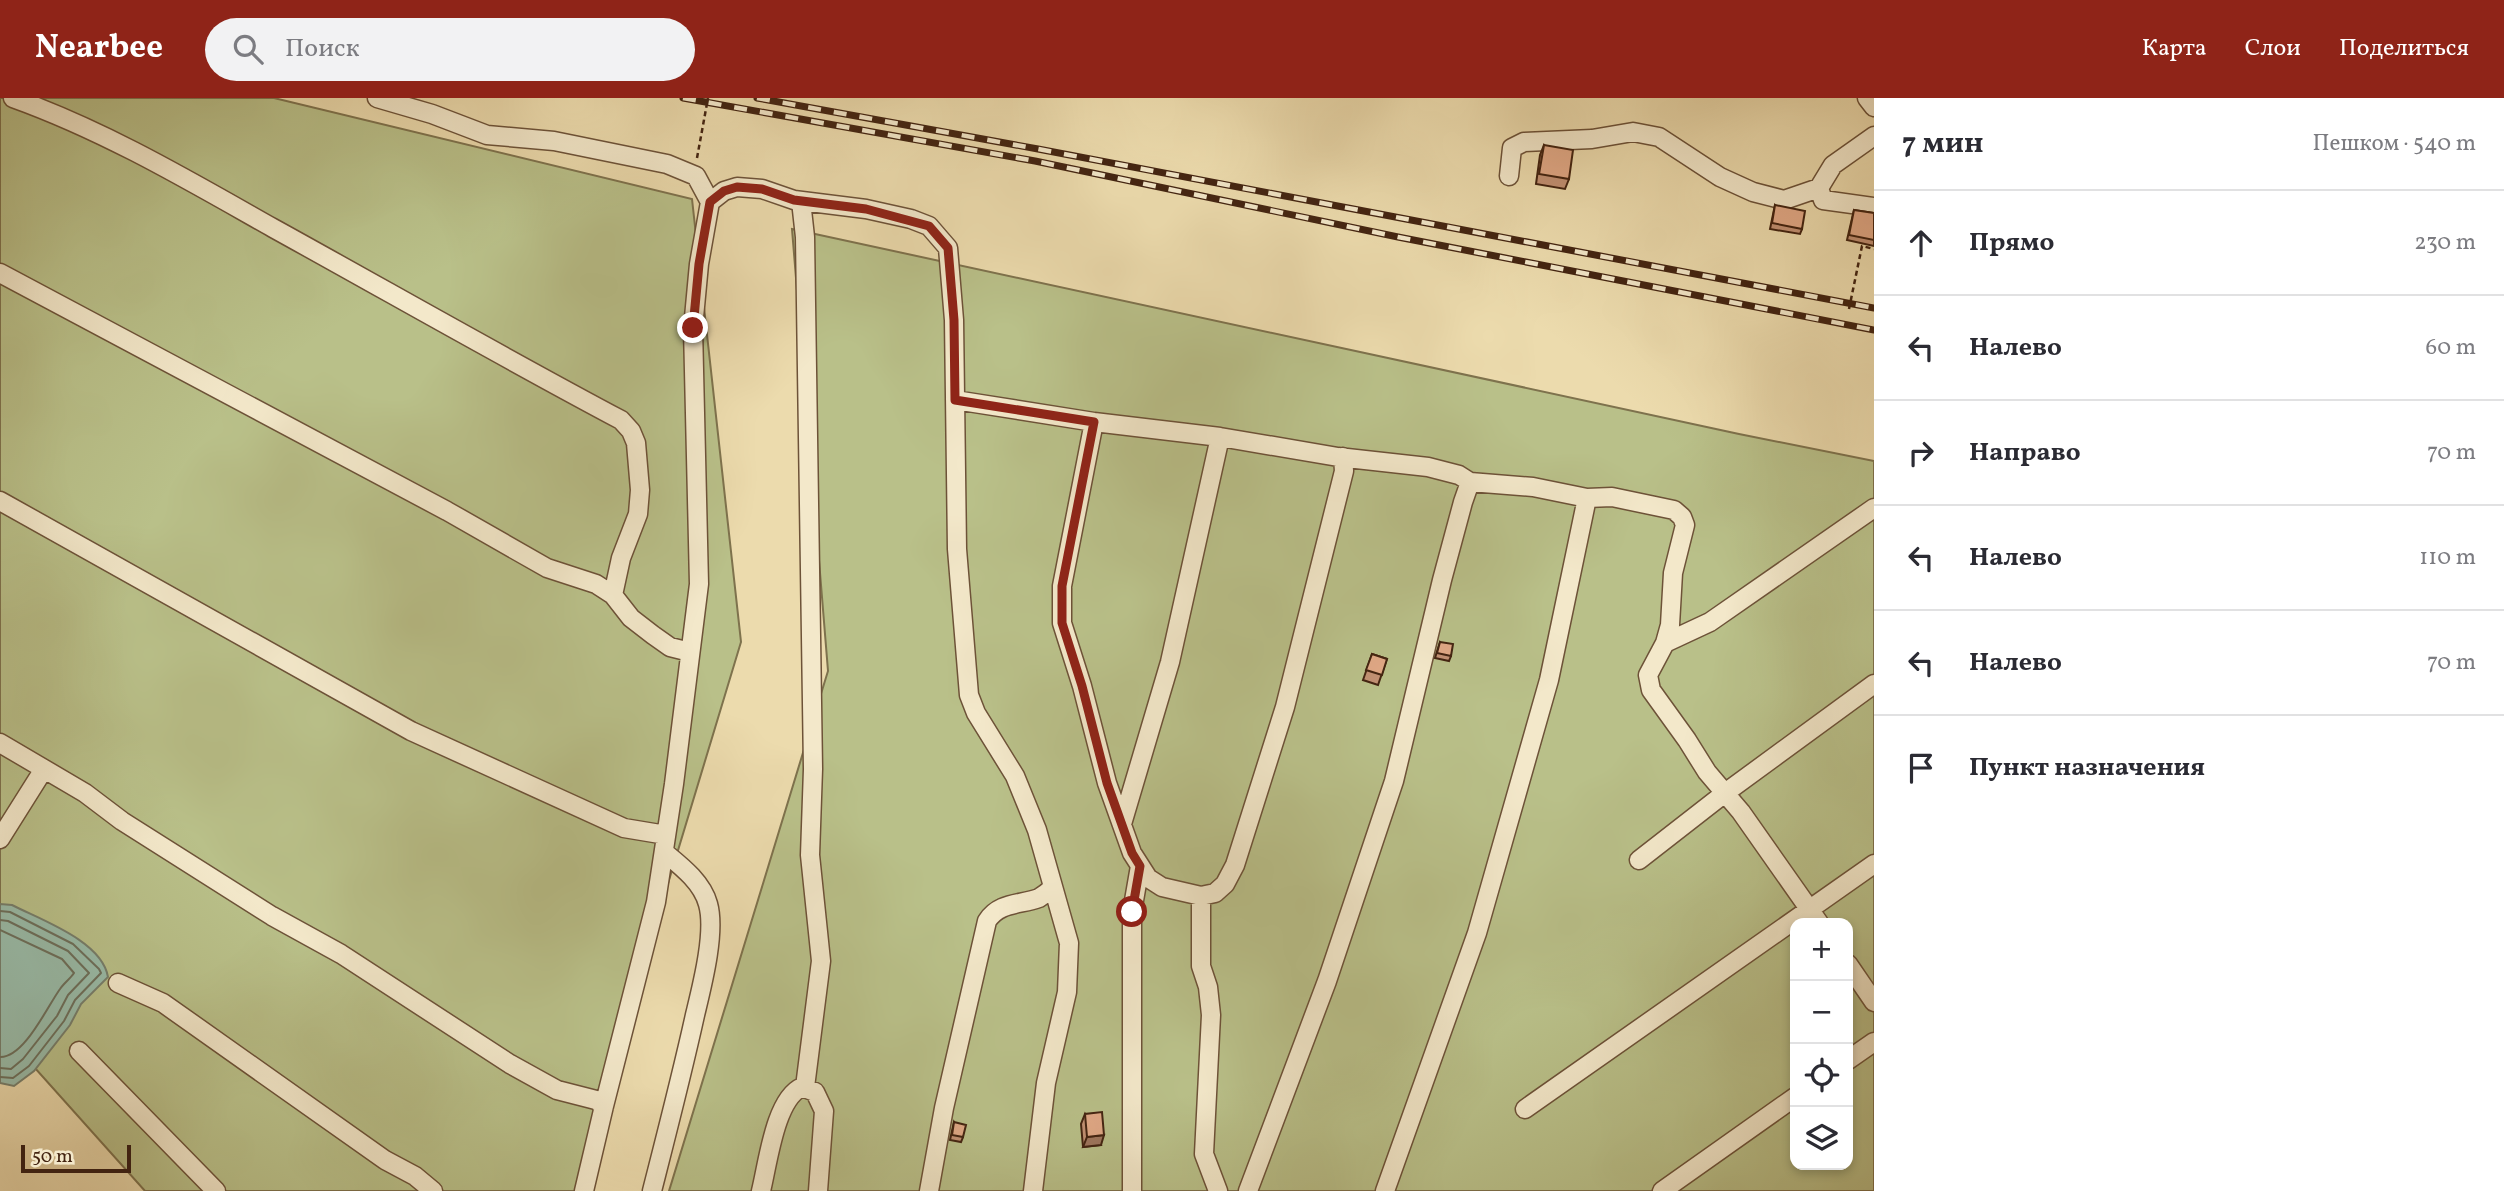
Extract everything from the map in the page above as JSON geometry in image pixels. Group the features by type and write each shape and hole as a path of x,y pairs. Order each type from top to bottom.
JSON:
{"street":[{"path":"13,98 65,117 143,155 621,420 631,431 636,443 638,514 621,558 613,595"},
{"path":"377,98 432,114 487,135 567,143 667,164 696,176 710,202 699,264 693,328 699,584 656,902 584,1191"},
{"path":"1867,98 1874,107"},
{"path":"1509,176 1512,148 1524,142 1592,139 1633,132 1659,136 1720,177 1753,192 1784,200 1819,188 1833,165 1874,136"},
{"path":"710,202 724,191 737,187 762,189 802,201 866,209 929,226 948,248 955,400 957,549 969,695 976,713 1015,776 1037,830 1069,943 1067,992 1046,1083 1033,1191"},
{"path":"1819,188 1823,200 1874,207"},
{"path":"802,201 814,769 810,855 821,961 805,1087"},
{"path":"0,273 447,511 547,568 596,584 613,595 631,618 653,635 670,647 690,652"},
{"path":"955,400 1094,422 1428,467 1459,475 1470,482 1533,487 1587,498 1612,497 1674,510 1682,517 1685,525 1673,573 1670,625 1665,643 1648,675 1651,690 1707,772 1741,812 1814,916"},
{"path":"1094,422 1062,586 1062,623 1082,686 1107,783 1132,853 1148,878 1162,887 1201,896 1215,892 1225,884 1234,865 1285,707 1344,471 1343,457"},
{"path":"1122,824 1170,662 1220,437"},
{"path":"1248,1191 1327,981 1394,780 1442,580 1470,482"},
{"path":"1385,1191 1477,933 1549,680 1587,498"},
{"path":"0,501 411,731 665,844 701,889 708,903 711,920 705,973 652,1191"},
{"path":"1665,643 1710,622 1874,508"},
{"path":"1639,860 1874,684"},
{"path":"0,743 272,916 341,954 510,1064 557,1090 596,1100 604,1106"},
{"path":"0,839 44,769"},
{"path":"1525,1109 1814,916 1874,864"},
{"path":"1132,1191 1132,912 1140,866"},
{"path":"929,1191 944,1108 987,921 992,912 1000,907 1041,897 1053,887"},
{"path":"1201,896 1201,966 1208,987 1211,1015 1204,1154 1218,1191"},
{"path":"1853,971 1874,1002"},
{"path":"118,983 163,1003 433,1191"},
{"path":"1853,1057 1874,1042"},
{"path":"79,1051 216,1191"},
{"path":"761,1191 780,1115 794,1090 805,1087 816,1092 824,1111 818,1191"},
{"path":"1662,1191 1790,1101"}],"path":[{"path":"696,176 697,151 708,98"},
{"path":"1849,309 1862,246 1874,249"}],"green space":[{"path":"0,98 274,98 692,199 741,642 575,1191 145,1191 0,1029"},
{"path":"792,229 1874,461 1874,1191 669,1191 828,671"}],"water":[{"path":"0,904 12,905 83,942 103,964 108,977 81,1004 70,1025 34,1071 14,1086 0,1083"}],"building":[{"path":"1544,145 1573,150 1569,179 1539,174"},
{"path":"1775,205 1805,211 1802,229 1772,223"},
{"path":"1854,210 1874,213 1874,240 1849,235"},
{"path":"1440,642 1453,644 1451,656 1437,653"},
{"path":"1372,654 1387,659 1382,675 1366,670"},
{"path":"1102,1112 1104,1135 1087,1137 1085,1114"},
{"path":"954,1122 966,1125 963,1137 952,1135"}],"railway":[{"path":"683,98 1035,161 1398,237 1874,330"},
{"path":"757,98 1874,308"}],"route":[{"path":"693,328 699,264 710,202 724,191 737,187 762,189 794,200 866,209 911,219 929,226 948,248 954,320 955,400 1094,422 1062,586 1062,623 1082,686 1107,783 1132,853 1140,866 1132,912"}]}
